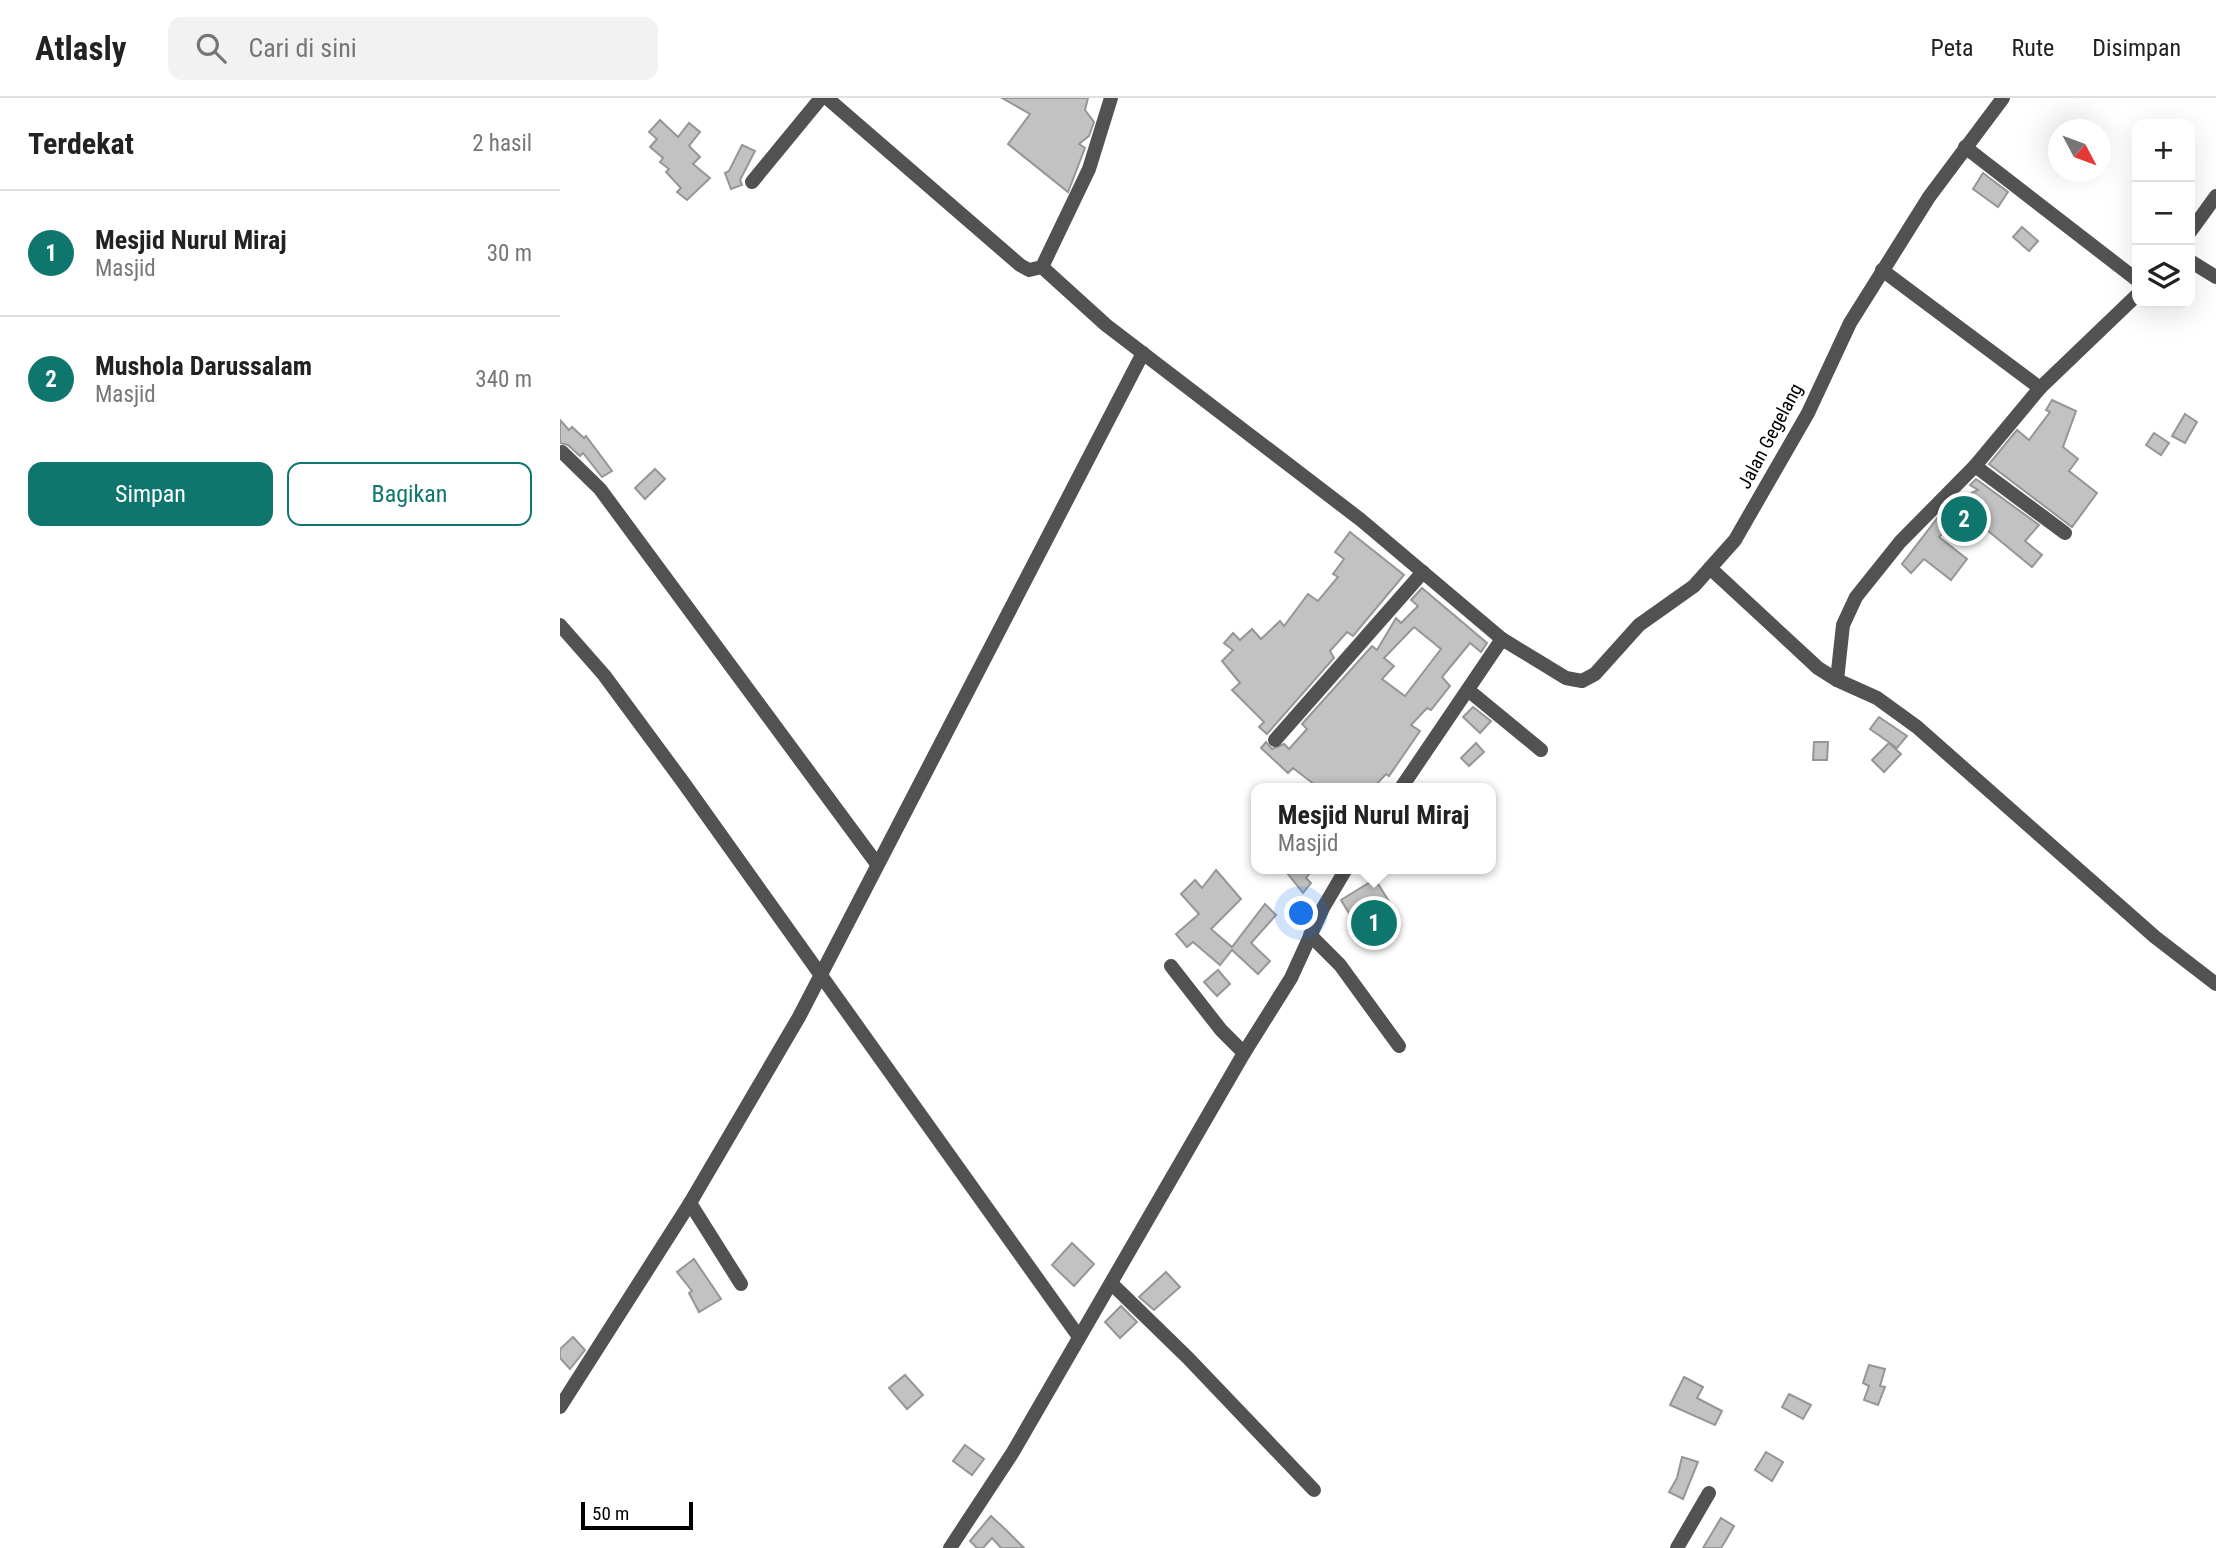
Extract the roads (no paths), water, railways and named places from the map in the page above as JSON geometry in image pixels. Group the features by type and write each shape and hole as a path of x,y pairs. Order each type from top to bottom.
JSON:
{"street":[{"path":"752,182 821,98"},
{"path":"827,98 1020,265 1029,270 1042,267"},
{"path":"1042,267 1089,169 1111,98"},
{"name":"Jalan Gegelang","path":"1502,639 1566,678 1575,681 1588,680 1639,625 1694,586 1741,531 1808,413 1838,345 1882,270 1965,147 2003,98"},
{"path":"1965,147 2132,276"},
{"path":"2195,225 2216,196"},
{"path":"2195,264 2216,276"},
{"path":"1042,267 1143,353 1361,520 1502,639 1405,783"},
{"path":"1882,270 2040,388"},
{"path":"1837,680 1843,625 1848,608 1900,542 1975,466 2040,388 2132,300"},
{"path":"560,1407 690,1203 821,976 1143,353"},
{"path":"562,452 600,489 877,864"},
{"path":"1975,466 2064,533"},
{"path":"1710,568 1818,668 1877,698 1917,727 2155,937 2216,984"},
{"path":"1275,740 1423,572"},
{"path":"560,625 604,675 1079,1337"},
{"path":"1468,690 1541,750"},
{"path":"950,1548 1013,1452 1244,1053 1291,978 1310,935 1343,874"},
{"path":"1310,935 1340,965 1399,1046"},
{"path":"1171,966 1221,1030 1244,1053"},
{"path":"690,1203 741,1284"},
{"path":"1112,1284 1188,1358 1314,1490"},
{"path":"1678,1548 1709,1493"}],"place":[{"name":"Mushola Darussalam","path":"1964,519"},
{"name":"Mesjid Nurul Miraj","path":"1374,923"}]}
